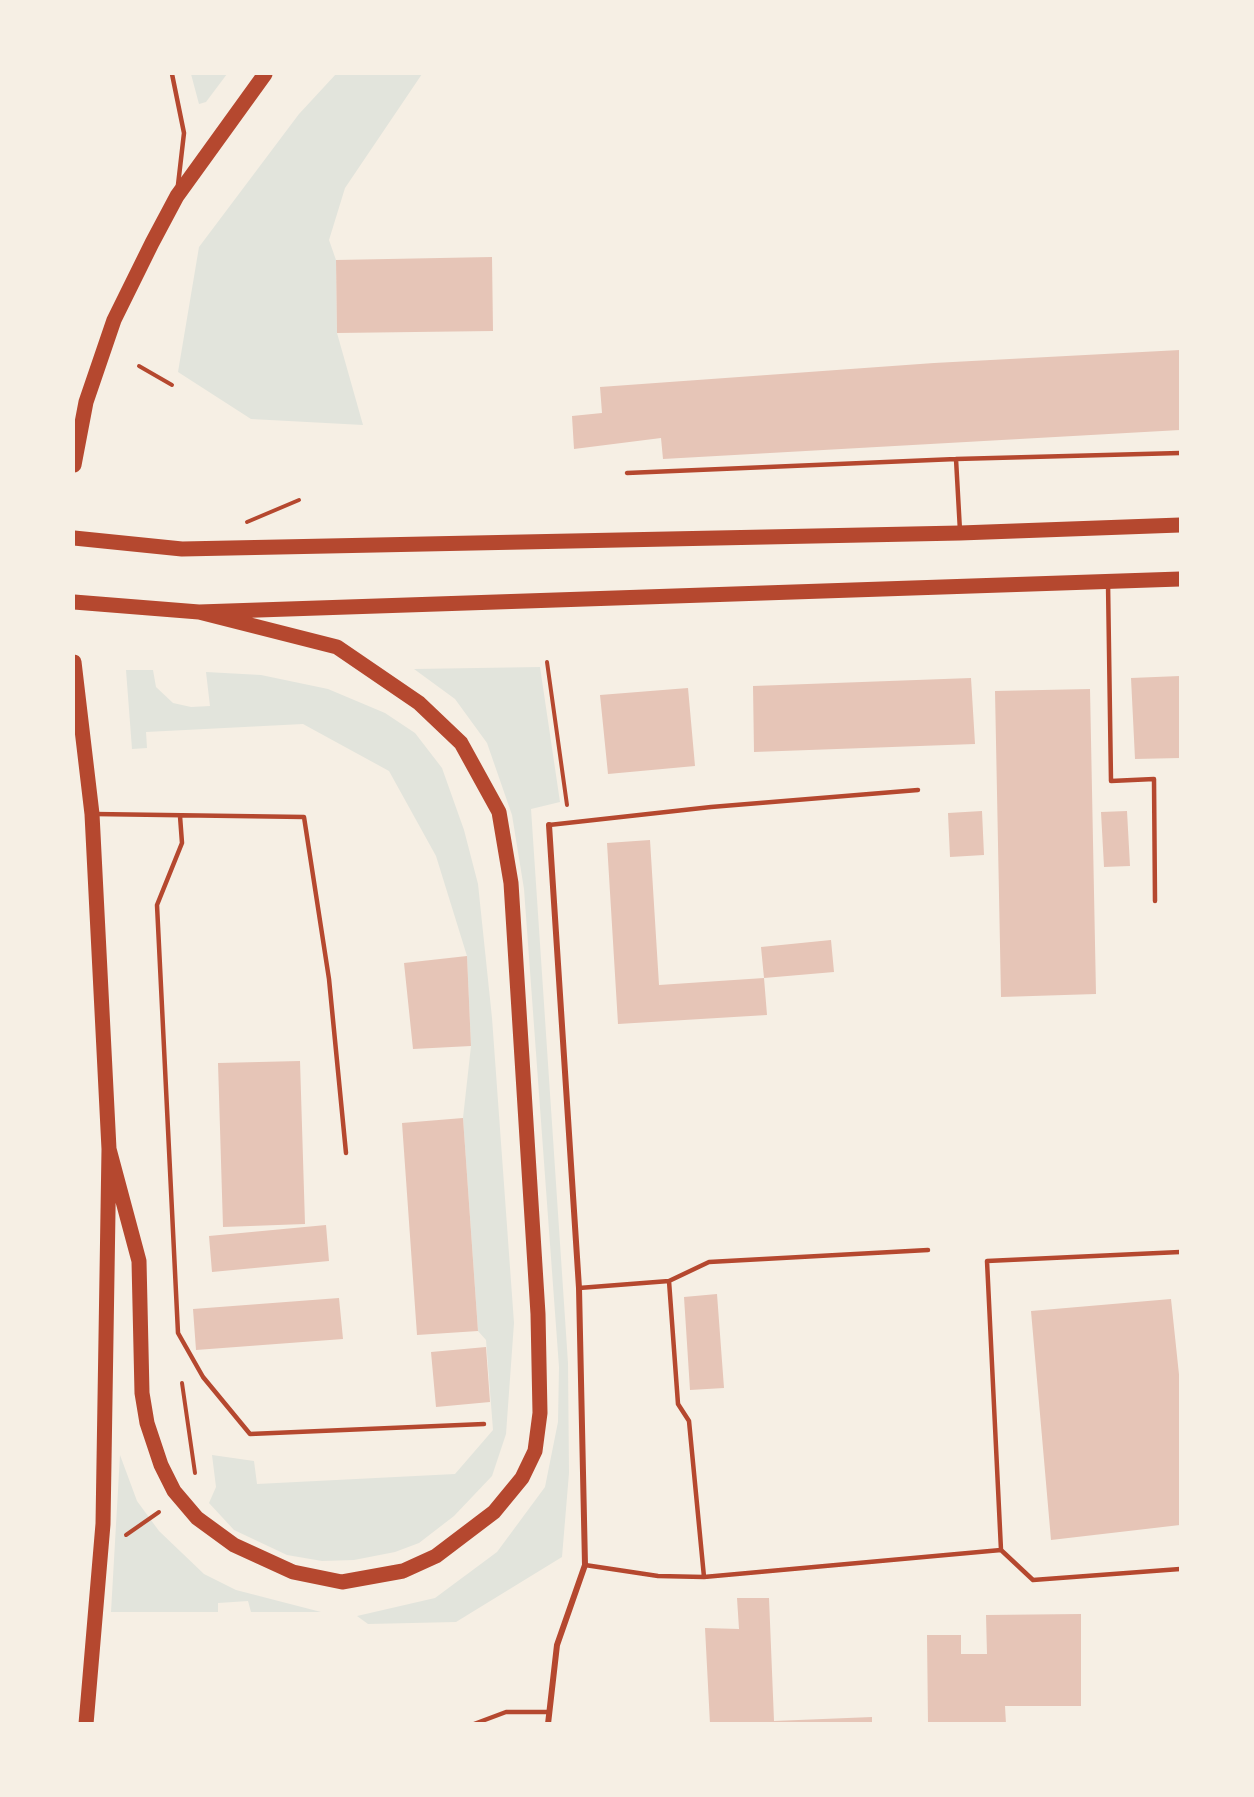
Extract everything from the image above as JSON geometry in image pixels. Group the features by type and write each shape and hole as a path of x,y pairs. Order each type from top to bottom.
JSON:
{"main road":[{"path":"74,465 86,402 114,320 177,196 265,74"},
{"path":"74,538 182,549 960,533 1180,525"},
{"path":"74,602 199,612 1180,579"},
{"path":"109,1149 139,1261 142,1393 147,1423 161,1465 174,1491 197,1518 234,1545 293,1572 342,1582 373,1578 412,1567 436,1556 494,1512 522,1478 535,1451 540,1413 538,1314 511,883 499,812 461,743 419,703 337,647 199,612"},
{"path":"74,662 92,814 109,1149 103,1524 86,1724"}],"street":[{"path":"548,1724 557,1645 585,1565 579,1288 549,825"}],"lane":[{"path":"172,74 184,133 177,196"},
{"path":"627,473 956,459 1180,453"},
{"path":"956,459 960,533"},
{"path":"1108,580 1111,781 1154,778 1155,901"},
{"path":"549,825 918,790"},
{"path":"92,814 304,817 329,979 346,1153"},
{"path":"180,816 182,843 157,905 178,1333 203,1377 250,1434 484,1424"},
{"path":"579,1288 669,1281 709,1262 928,1250"},
{"path":"1180,1252 987,1261 1001,1550 1033,1580 1180,1569"},
{"path":"669,1281 678,1404 689,1420 704,1576"},
{"path":"585,1565 658,1576 704,1576 1001,1550"},
{"path":"474,1724 506,1712 548,1712"}],"path":[{"path":"139,366 172,385"},
{"path":"547,662 565,787"},
{"path":"181,1372 195,1475"},
{"path":"124,1536 160,1512"}],"shaded area":[{"path":"191,74 227,74 206,102 199,104"},
{"path":"336,74 422,74 345,188 329,240 336,260 337,333 363,425 251,419 178,372 199,247 299,114"},
{"path":"540,667 560,802 531,809 568,1363 569,1473 562,1557 456,1622 368,1624 357,1616 435,1598 497,1552 545,1487 558,1422 559,1367 524,889 512,815 487,743 455,699 414,669"},
{"path":"126,670 153,670 156,687 173,703 191,707 210,706 206,672 261,675 328,689 385,713 415,733 442,768 464,830 478,884 492,1018 514,1323 506,1434 492,1476 454,1516 419,1543 395,1552 354,1560 322,1561 287,1555 234,1530 209,1503 216,1487 212,1455 254,1461 257,1484 455,1474 493,1430 486,1340 478,1331 463,1118 471,1046 467,956 436,856 389,771 303,724 146,732 147,748 132,749"},
{"path":"120,1455 137,1501 159,1531 204,1574 236,1590 321,1612 251,1612 248,1601 218,1603 218,1612 111,1612"}],"building":[{"path":"492,257 493,331 337,333 336,260"},
{"path":"1180,350 1180,430 663,459 661,438 574,449 572,416 602,413 600,387 934,363"},
{"path":"1180,676 1180,758 1135,759 1131,678"},
{"path":"971,678 975,744 754,752 753,686"},
{"path":"688,688 695,766 608,774 600,695"},
{"path":"1090,689 1096,994 1001,997 995,691"},
{"path":"982,811 984,855 950,857 948,813"},
{"path":"1127,811 1130,866 1104,867 1101,812"},
{"path":"650,840 659,985 764,978 767,1015 618,1024 607,843"},
{"path":"831,940 834,972 764,978 761,947"},
{"path":"467,956 471,1046 413,1049 404,963"},
{"path":"300,1061 305,1224 223,1227 218,1063"},
{"path":"463,1118 478,1331 417,1335 402,1123"},
{"path":"326,1225 329,1261 212,1272 209,1236"},
{"path":"717,1294 724,1388 690,1390 684,1297"},
{"path":"339,1298 343,1339 196,1350 193,1309"},
{"path":"1171,1299 1180,1384 1180,1525 1051,1540 1031,1311"},
{"path":"486,1347 490,1402 436,1407 431,1352"},
{"path":"737,1598 769,1598 774,1721 872,1717 872,1724 710,1724 705,1628 739,1629"},
{"path":"1081,1614 1081,1706 1005,1706 1006,1724 928,1724 927,1635 961,1635 961,1654 987,1654 986,1615"}]}
